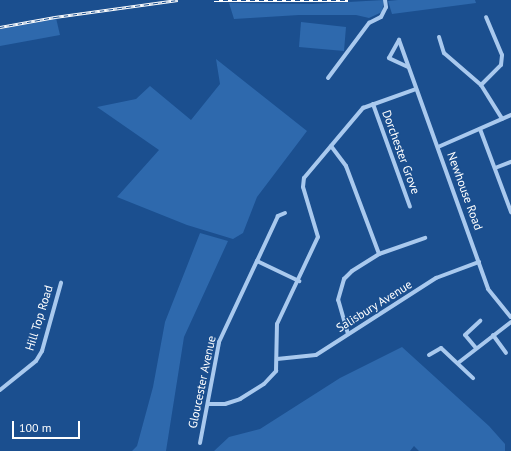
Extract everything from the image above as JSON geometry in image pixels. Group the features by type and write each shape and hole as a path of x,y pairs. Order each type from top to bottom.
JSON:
{"street":[{"path":"328,78 366,26 380,17 386,7 386,0"},
{"path":"481,85 500,65 502,55 486,16"},
{"path":"439,37 444,54 481,85 502,119"},
{"name":"Newhouse Road","path":"408,67 390,58 399,40 480,262 488,289 511,317"},
{"path":"208,404 225,404 240,400 264,384 276,372 278,324 318,237 303,187 304,178 363,108 416,89"},
{"name":"Dorchester Grove","path":"373,104 410,207"},
{"path":"438,147 511,115"},
{"path":"480,129 511,212"},
{"path":"331,146 346,166 379,254"},
{"path":"495,168 511,162"},
{"name":"Gloucester Avenue","path":"200,443 219,342 278,216 285,213"},
{"path":"348,334 339,308 340,288 352,271 379,254 425,238"},
{"path":"257,261 298,281"},
{"name":"Salisbury Avenue","path":"277,359 316,355 436,278 480,262"},
{"name":"Hill Top Road","path":"0,390 36,361 42,351 61,283"},
{"path":"476,348 465,335 480,321"},
{"path":"458,363 511,322"},
{"path":"493,335 506,353"},
{"path":"429,355 441,348 473,378"}],"shaded area":[{"path":"384,0 382,12 369,18 356,15 299,15 234,19 229,3 312,4"},
{"path":"475,0 476,3 392,14 388,1"},
{"path":"56,18 60,35 0,46 0,29"},
{"path":"301,22 346,27 344,51 299,47"},
{"path":"216,59 307,131 257,197 243,233 233,239 187,225 117,197 159,150 97,107 136,99 150,86 191,120 220,84"},
{"path":"200,233 228,241 184,337 166,451 132,451 137,446 153,387 165,322"},
{"path":"402,347 489,426 505,444 505,451 419,451 414,446 410,451 214,451 229,437 260,429 340,378"}],"railway":[{"path":"0,27 55,17 178,0"},
{"path":"214,0 348,0"}]}
